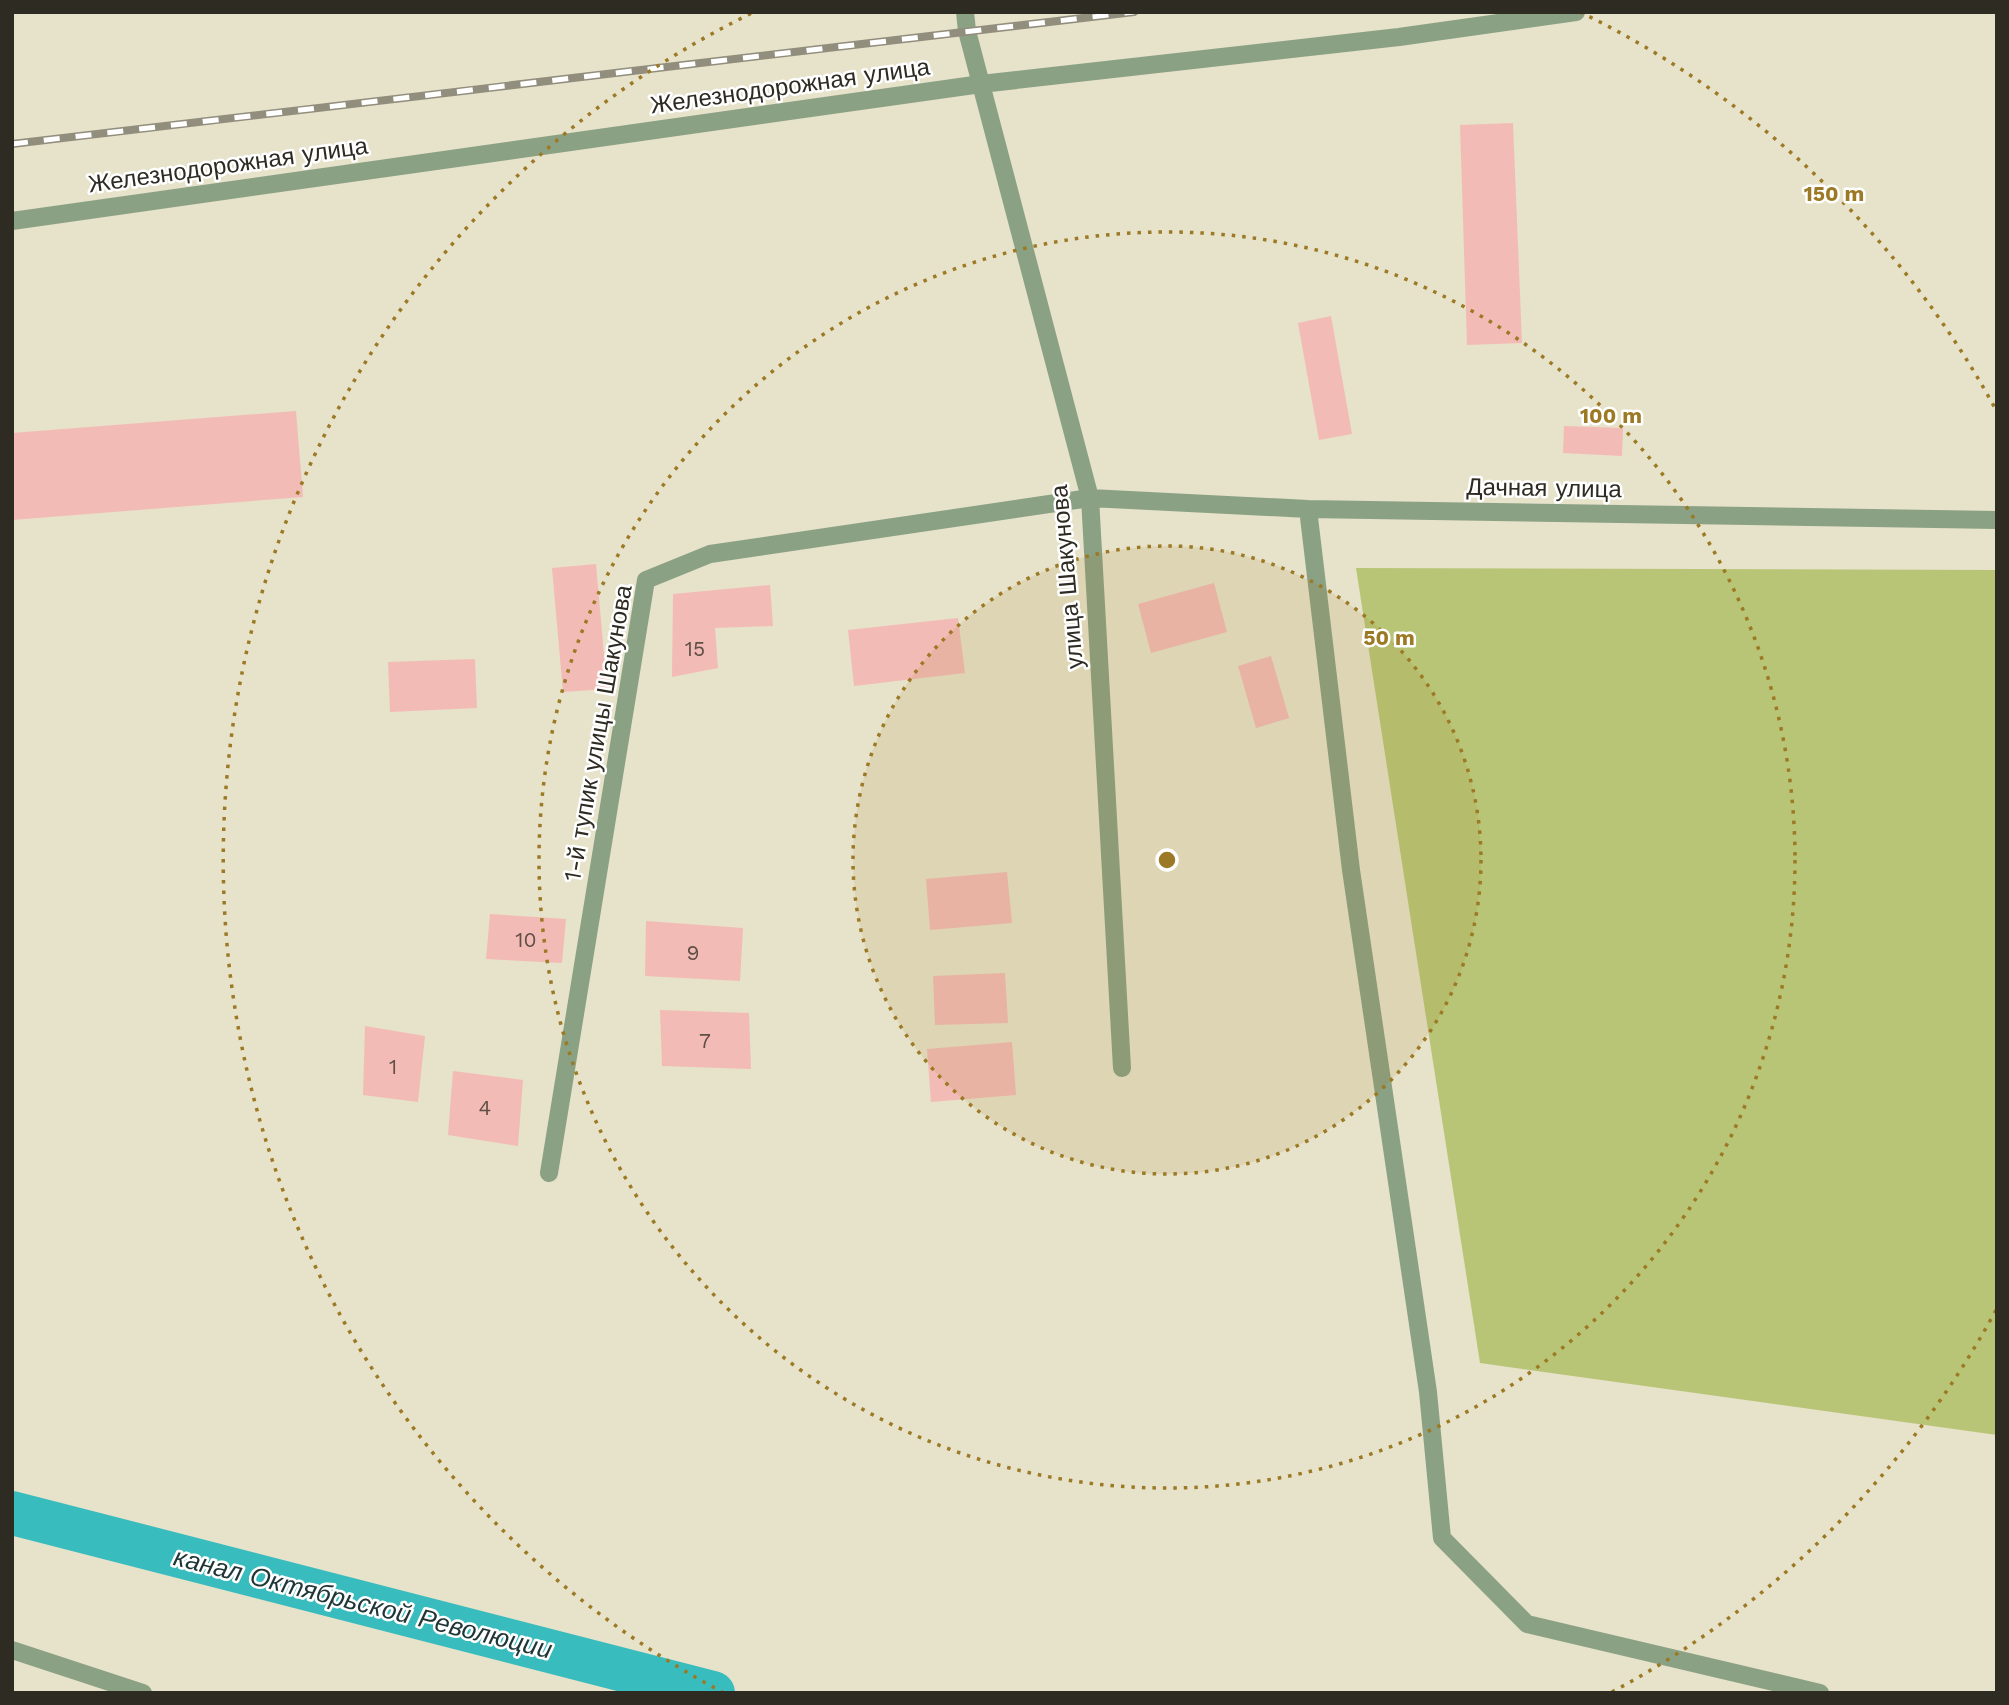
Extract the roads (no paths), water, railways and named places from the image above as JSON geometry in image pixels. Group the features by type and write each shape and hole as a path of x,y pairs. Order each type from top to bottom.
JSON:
{"street":[{"name":"улица Шакунова","path":"965,12 967,31 1090,498 1122,1068"},
{"name":"Железнодорожная улица","path":"12,221 981,84 1399,37 1576,12"},
{"name":"Дачная улица","path":"1090,498 1308,509 1997,520"},
{"name":"1-й тупик улицы Шакунова","path":"549,1173 646,580 709,554 1090,498"},
{"path":"1308,509 1351,870 1428,1392 1442,1538 1527,1623 1820,1693"},
{"path":"12,1650 143,1693"}],"waterway":[{"name":"канал Октябрьской Революции","path":"12,1513 713,1693"}],"railway":[{"path":"12,144 1134,12"}]}
